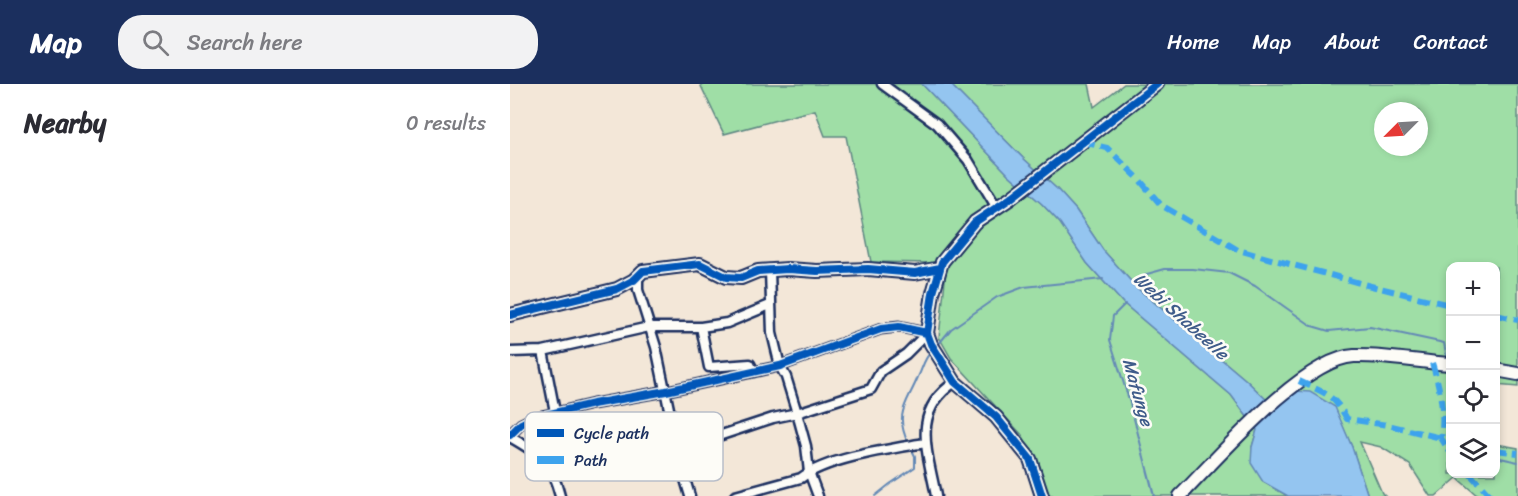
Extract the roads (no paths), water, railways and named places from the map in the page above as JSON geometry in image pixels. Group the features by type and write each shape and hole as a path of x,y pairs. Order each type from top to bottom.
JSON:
{"street":[{"path":"882,84 937,124 968,160 997,208"},
{"path":"932,344 933,293 942,262 975,222 1011,198 1157,84"},
{"path":"510,315 617,289 643,271 700,264 726,277 741,278 758,271 770,270 868,269 915,273 940,268"},
{"path":"770,270 772,333 780,366 786,376 797,413 806,446 809,472 818,496"},
{"path":"638,276 638,290 670,412"},
{"path":"510,352 543,351 649,327 701,327 728,323 770,305"},
{"path":"701,327 710,367 750,364 754,372"},
{"path":"543,351 555,412 780,366 881,329 899,327 932,344 955,382 996,417 1030,459 1042,496"},
{"path":"723,435 871,389 881,372 906,354 932,344"},
{"path":"1180,496 1278,397 1332,361 1353,356 1446,364"},
{"path":"1500,371 1518,374"},
{"path":"936,496 925,443 930,406 941,392 955,382"},
{"path":"525,422 510,436 525,445"},
{"path":"735,496 801,478 809,472 839,462 925,443"},
{"path":"557,481 561,496"},
{"path":"686,481 690,496"}],"water":[{"path":"922,84 950,84 1057,189 1076,210 1103,250 1137,288 1246,380 1275,408 1295,391 1310,392 1335,407 1352,447 1368,496 1288,496 1263,482 1251,463 1252,447 1257,430 1231,395 1123,303 1087,263 1060,223 1008,174"}],"waterway":[{"name":"Webi Shabeelle","path":"1132,285 1147,274 1165,269 1229,273 1255,286 1312,326 1329,331 1370,327 1444,343 1446,354"},
{"path":"937,346 951,329 997,297 1024,287 1103,279"},
{"name":"Mafunge","path":"1125,304 1113,316 1110,340 1130,403 1154,496"},
{"path":"908,443 902,416 906,402 931,352"},
{"path":"1447,370 1449,424"},
{"path":"875,496 915,467 915,456 911,448"},
{"path":"1500,458 1518,462"}]}
